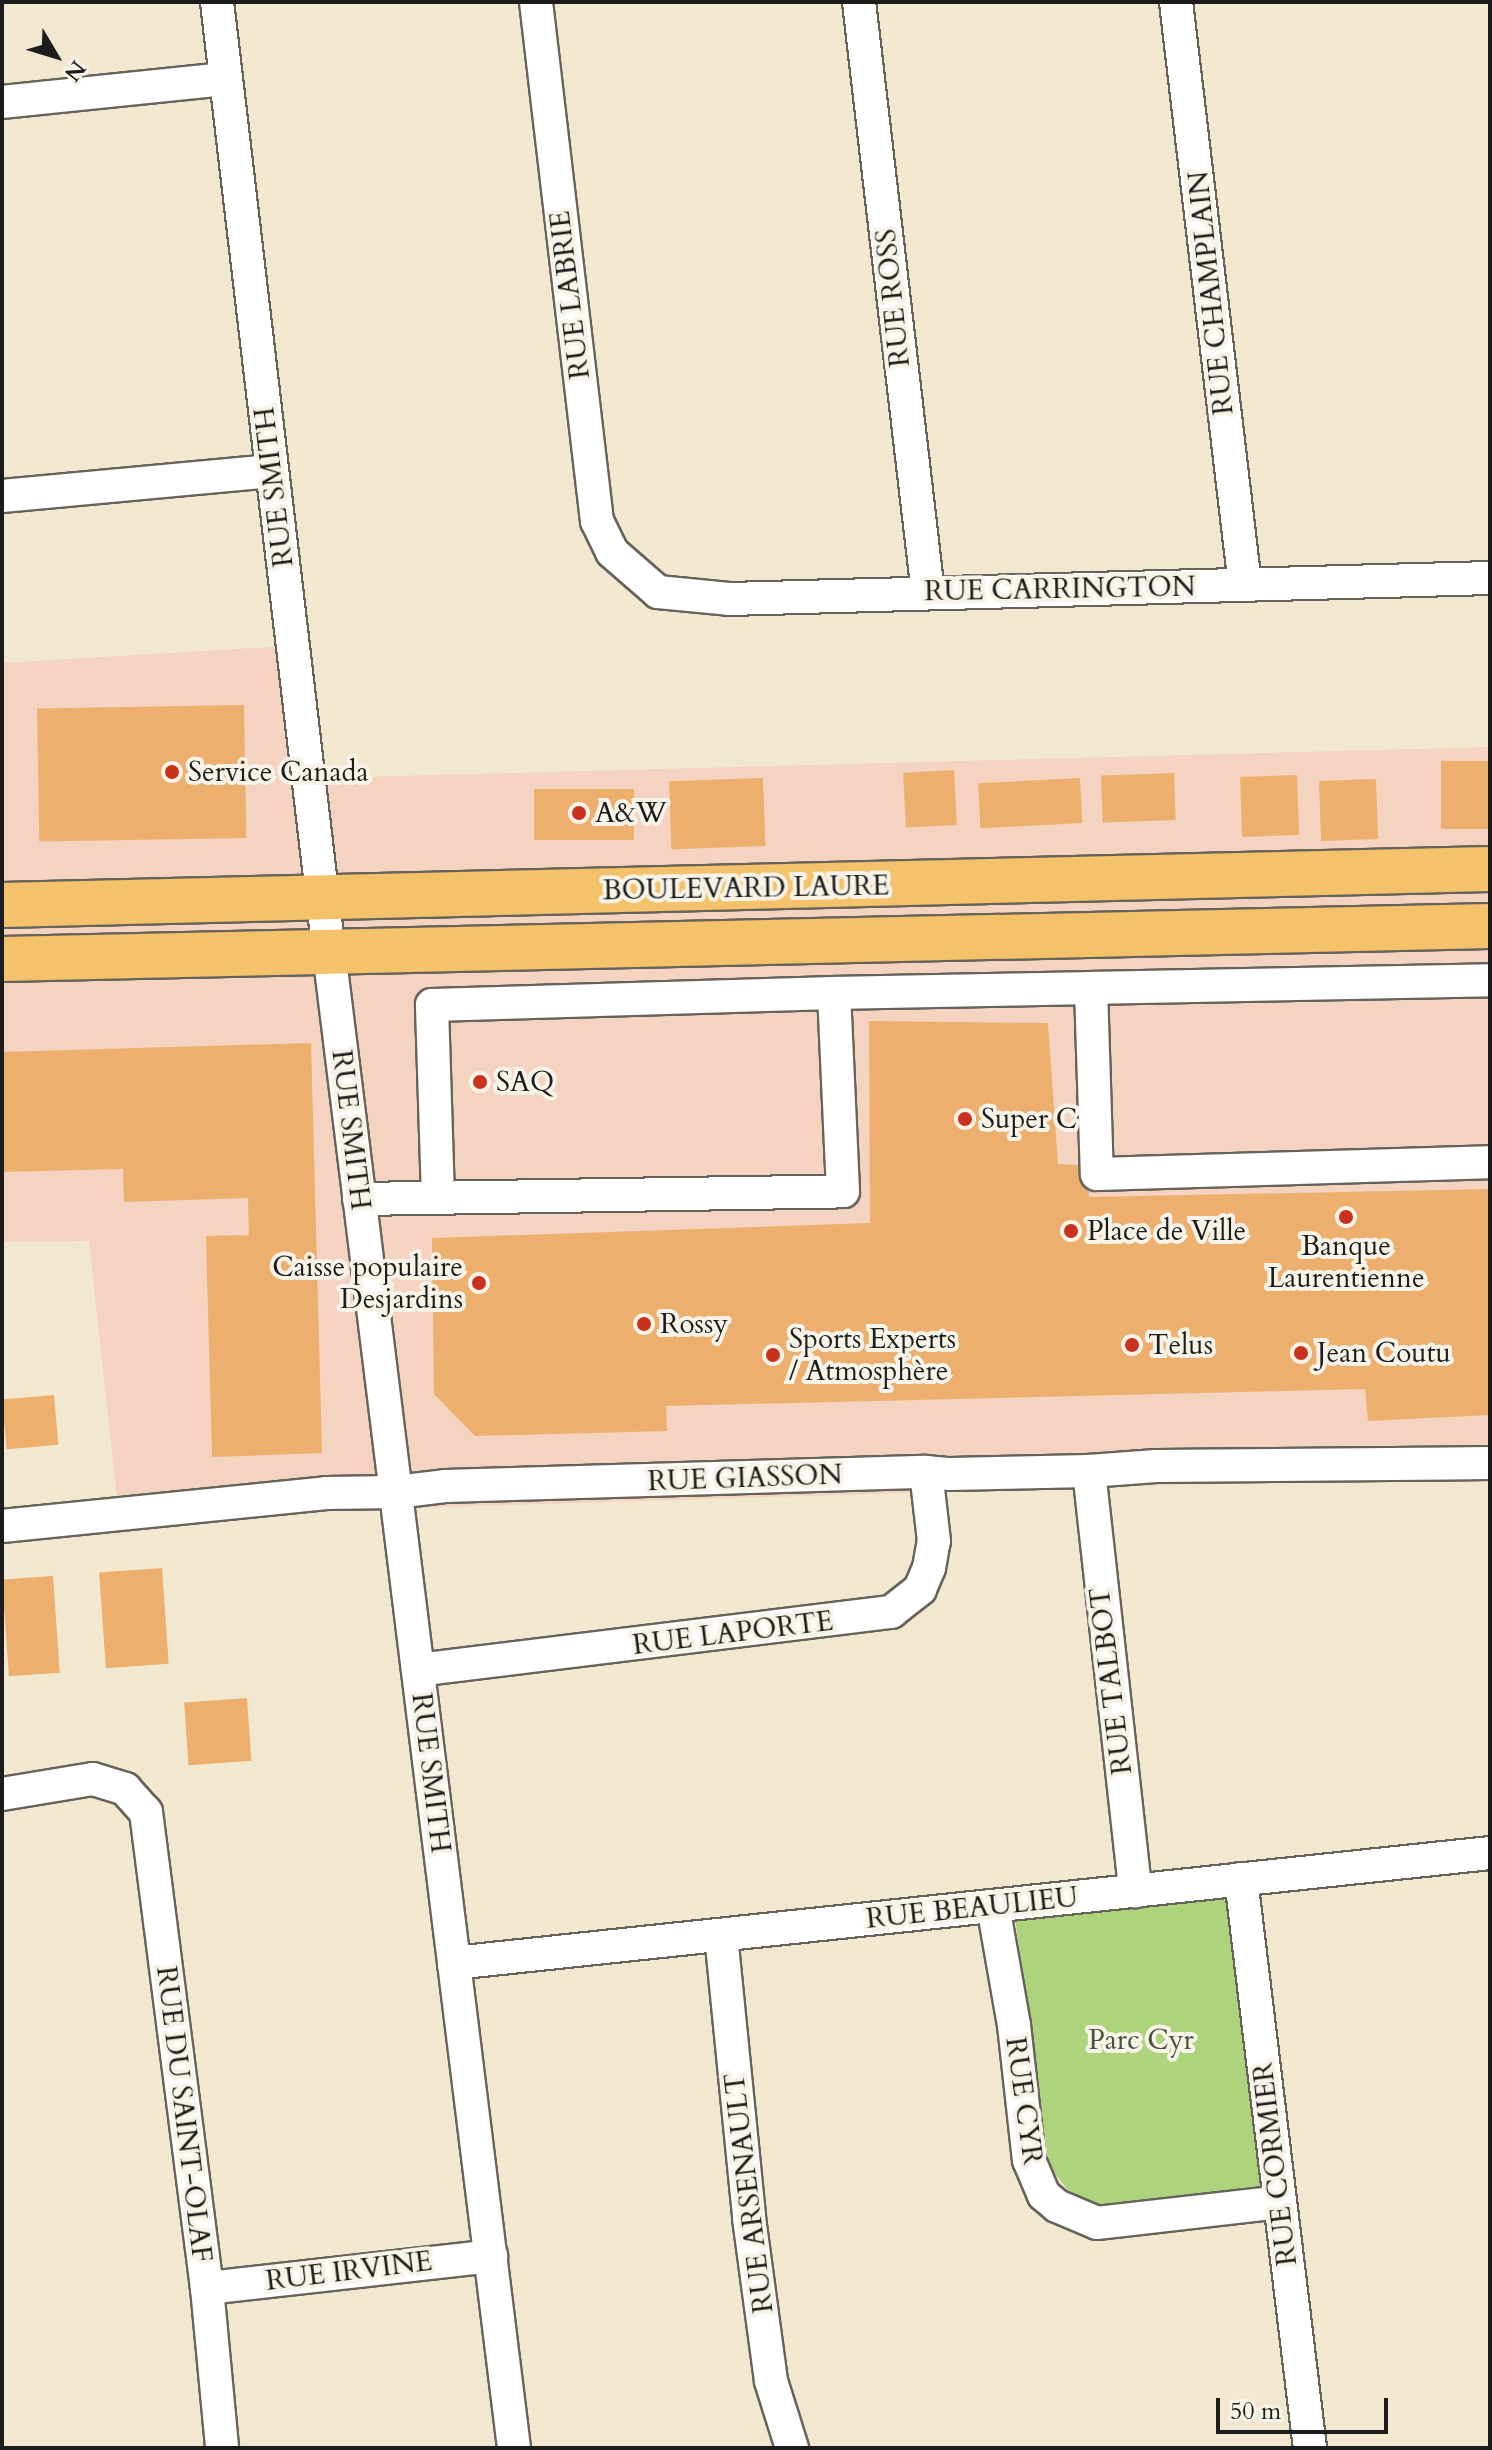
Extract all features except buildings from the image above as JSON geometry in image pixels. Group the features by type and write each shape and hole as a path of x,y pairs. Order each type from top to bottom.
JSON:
{"highway":[{"name":"BOULEVARD LAURE","path":"2,905 1490,869"},
{"name":"BOULEVARD LAURE","path":"2,959 1490,926"}],"street":[{"name":"RUE SMITH","path":"217,2 329,952 514,2448"},
{"name":"RUE LABRIE","path":"536,2 597,521 612,552 638,574"},
{"name":"RUE ROSS","path":"859,2 928,593"},
{"name":"RUE CHAMPLAIN","path":"1176,2 1245,585"},
{"path":"2,102 226,79"},
{"path":"2,496 272,471"},
{"name":"RUE CARRINGTON","path":"638,574 658,592 716,598 1490,578"},
{"path":"988,937 991,990"},
{"path":"438,1198 432,1005 834,993 1490,980"},
{"path":"1091,988 1097,1174 1490,1162"},
{"path":"359,1199 843,1191 834,993"},
{"name":"RUE GIASSON","path":"2,1526 326,1493 396,1492 445,1486 926,1472 1089,1471 1156,1466 1490,1463"},
{"name":"RUE TALBOT","path":"1089,1471 1135,1891"},
{"name":"RUE LAPORTE","path":"418,1670 891,1612 920,1589 929,1568 934,1541 926,1472"},
{"name":"RUE DU SAINT-OLAF","path":"2,1794 93,1779 125,1789 146,1812 207,2288 222,2448"},
{"name":"RUE BEAULIEU","path":"454,1963 1490,1853"},
{"name":"RUE CORMIER","path":"1241,1879 1310,2448"},
{"name":"RUE CYR","path":"993,1906 1014,2025 1029,2160 1044,2195 1057,2206 1097,2223 1280,2202"},
{"name":"RUE ARSENAULT","path":"721,1935 749,2218 771,2381 792,2448"},
{"name":"RUE IRVINE","path":"207,2288 491,2256"}],"shaded area":[{"path":"304,645 320,778 1490,747 1490,1475 119,1517 89,1241 2,1242 2,663"}],"green space":[{"name":"Parc Cyr","path":"1231,1892 1269,2191 1121,2211 1091,2203 1067,2189 1049,2166 1015,1918"}],"place":[{"name":"Service Canada","path":"172,772"},
{"name":"A&W","path":"579,813"},
{"name":"SAQ","path":"480,1082"},
{"name":"Super C","path":"965,1119"},
{"name":"Banque Laurentienne","path":"1346,1217"},
{"name":"Place de Ville","path":"1071,1231"},
{"name":"Caisse populaire Desjardins","path":"479,1283"},
{"name":"Rossy","path":"644,1324"},
{"name":"Telus","path":"1132,1345"},
{"name":"Jean Coutu","path":"1301,1353"},
{"name":"Sports Experts / Atmosphère","path":"773,1355"}]}
